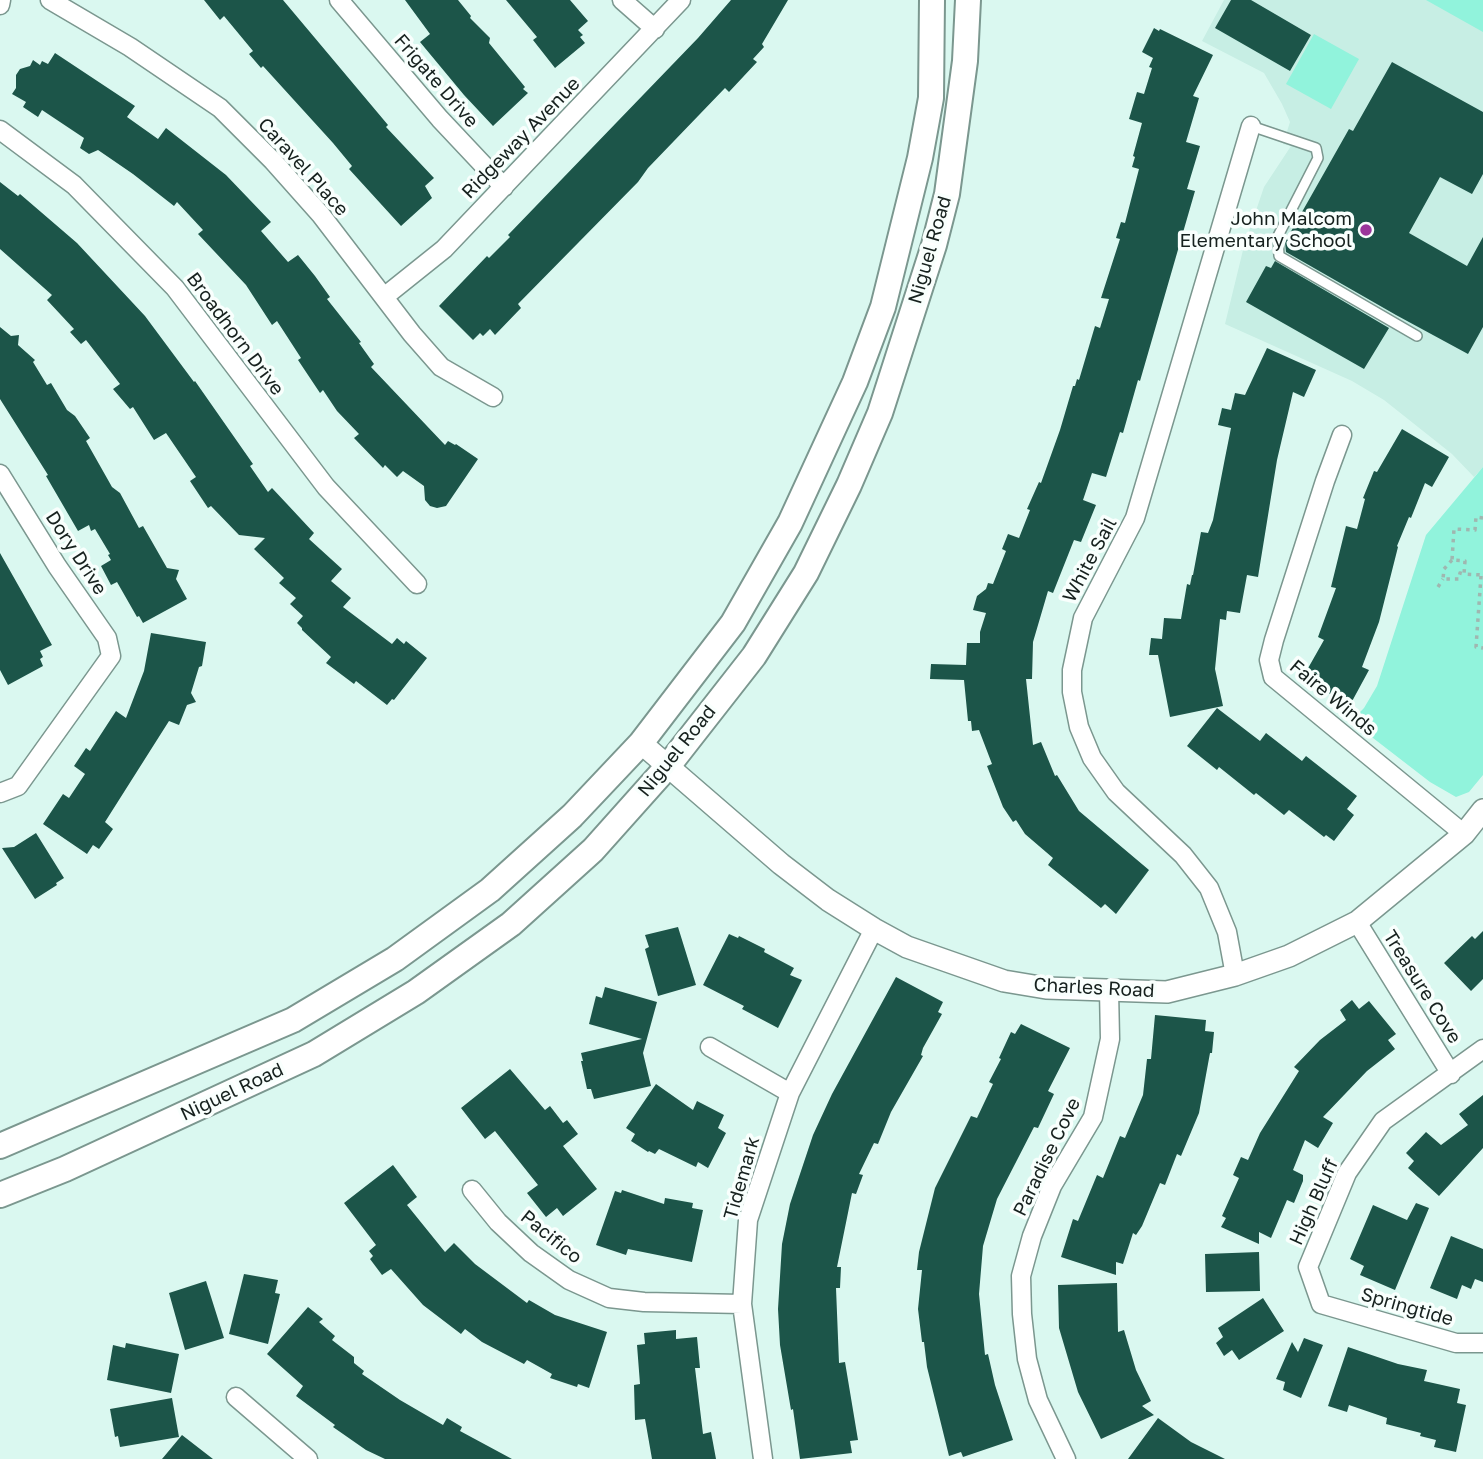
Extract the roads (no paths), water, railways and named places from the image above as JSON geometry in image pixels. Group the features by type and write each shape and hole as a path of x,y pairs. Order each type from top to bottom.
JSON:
{"main road":[{"name":"Niguel Road","path":"0,1146 293,1020 395,959 490,890 572,817 641,743 733,623 790,523 855,382 883,307 920,158 931,98 932,0"},
{"name":"Niguel Road","path":"0,1195 65,1169 314,1054 416,992 511,924 593,850 668,766 754,656 806,573 880,413 934,245 947,194 965,61 968,0"}],"street":[{"name":"Caravel Place","path":"50,0 130,47 220,108 273,161 321,215 412,334 441,367 493,397"},
{"name":"Frigate Drive","path":"339,0 440,119 504,187"},
{"path":"622,0 654,29"},
{"name":"Ridgeway Avenue","path":"384,297 444,249 681,0"},
{"name":"White Sail","path":"1235,975 1227,932 1209,888 1183,855 1116,792 1092,758 1079,727 1072,692 1072,670 1083,618 1135,519 1251,126"},
{"name":"Broadhorn Drive","path":"0,130 74,185 175,288 326,487 376,537 417,584"},
{"name":"Faire Winds","path":"1342,435 1274,640 1269,660 1273,677 1464,834"},
{"name":"Dory Drive","path":"0,474 57,566 107,638 111,656 18,786 0,793"},
{"name":"Charles Road","path":"641,743 781,864 828,900 873,929 907,947 1004,981 1046,988 1167,992 1235,975 1289,956 1357,922 1464,834 1483,810"},
{"name":"Treasure Cove","path":"1357,922 1451,1074"},
{"name":"Tidemark","path":"763,1459 742,1304 748,1220 790,1093 873,929"},
{"name":"Paradise Cove","path":"1066,1459 1038,1400 1027,1359 1021,1314 1021,1276 1032,1236 1052,1186 1093,1117 1110,1039 1109,990"},
{"path":"710,1047 790,1093"},
{"name":"High Bluff","path":"1321,1304 1307,1267 1347,1173 1383,1121 1483,1049"},
{"name":"Pacifico","path":"472,1190 498,1222 531,1253 569,1280 609,1298 644,1302 742,1304"},
{"name":"Springtide","path":"1321,1304 1456,1343 1483,1343"},
{"path":"236,1397 309,1459"}],"lane":[{"path":"1251,126 1316,148 1318,158 1278,236 1279,256 1417,336"}],"place":[{"name":"John Malcom Elementary School","path":"1366,230"}]}
